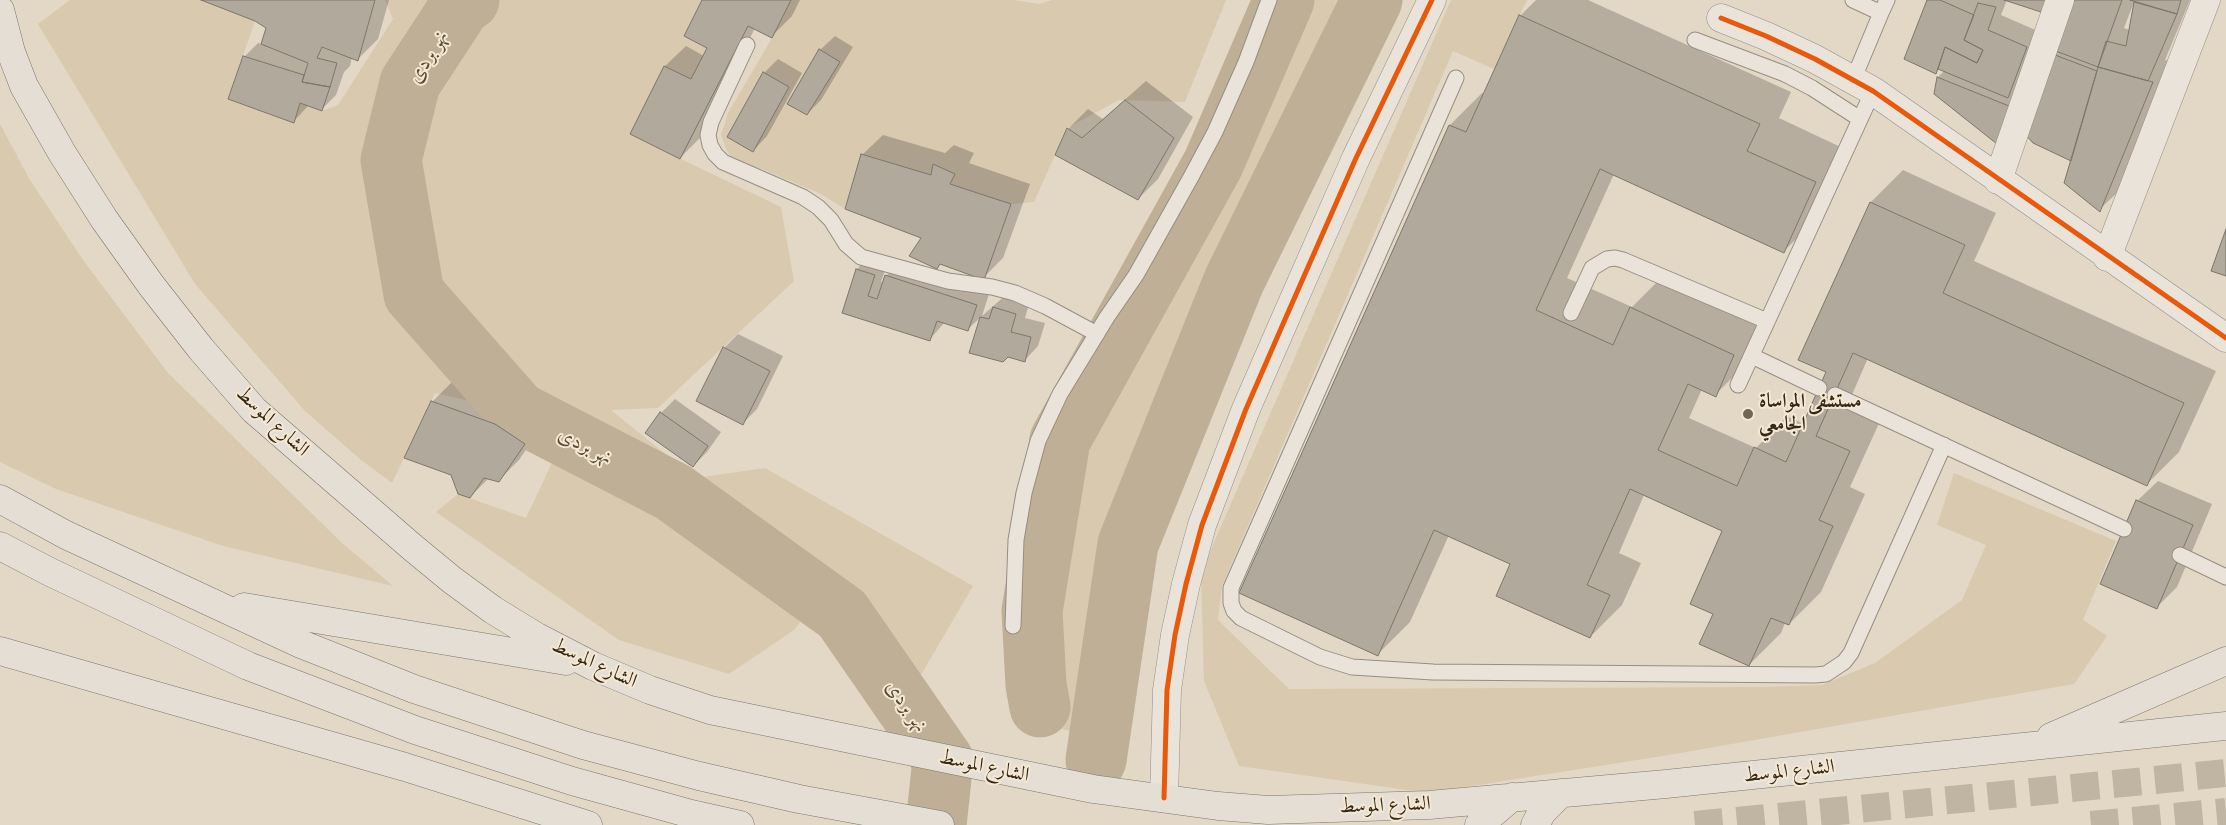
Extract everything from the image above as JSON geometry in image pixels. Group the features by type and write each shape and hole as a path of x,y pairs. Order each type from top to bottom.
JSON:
{"main road":[{"name":"الشارع الموسط","path":"0,10 11,52 24,86 62,153 104,219 151,285 201,349 254,410 452,580 493,610 536,636 593,666 650,690 710,710 1093,789 1218,806 1269,818 1666,784 2226,726"},
{"path":"0,499 66,535 301,644 414,689 583,745 708,778 799,799 940,825"},
{"path":"0,546 50,572 248,666 415,730 572,781 690,814 740,825"},
{"path":"209,601 593,666"},
{"path":"0,651 405,767 588,825"},
{"path":"2027,747 2226,661"},
{"path":"405,767 415,730"},
{"path":"1534,825 1542,812 1561,793"},
{"path":"1479,825 1512,797"}],"street":[{"path":"1164,798 1167,690 1175,635 1202,525 1246,409 1356,158 1432,0"},
{"path":"1998,180 2060,0"},
{"path":"2108,257 2206,0"},
{"path":"1721,18 1766,36 1863,86 2226,338"}],"lane":[{"path":"1013,626 1016,540 1024,493 1038,441 1060,394 1136,275 1214,132 1246,62 1269,0"},
{"path":"1738,385 1860,120 1863,86 1884,7 1853,0"},
{"path":"1695,40 1785,74 1812,88 1860,120"},
{"path":"747,45 711,122 708,134 710,145 723,162 811,202 830,220 846,244 861,257 948,281 992,286 1015,293 1045,306 1097,334"},
{"path":"1456,78 1231,588 1231,603 1234,611 1241,618 1320,656 1352,666 1433,672 1826,674 1844,662 1851,653 1944,445"},
{"path":"1570,312 1592,268 1607,259 1615,258 1767,321"},
{"path":"1752,356 1819,388"},
{"path":"1835,395 2124,529"},
{"path":"2180,555 2226,577"}],"shaded area":[{"path":"70,0 201,0 255,21 228,99 294,123 300,103 322,111 338,105 393,19 385,0 1014,0 1039,4 1052,0 1226,0 1185,102 1119,100 1067,128 1034,202 1011,204 950,184 955,174 933,164 931,175 862,154 845,209 821,194 762,169 735,163 727,151 721,135 728,113 772,38 748,26 681,159 781,207 794,281 658,408 611,410 695,478 765,468 973,586 915,685 856,606 674,479 613,446 564,411 518,412 435,393 392,483 361,460 305,411 195,284 38,24"},
{"path":"1286,0 1355,0 1222,269 1116,543 1079,733 1062,729 1034,610 1067,440 1210,181"},
{"path":"1451,0 1527,0 1494,69 1453,51 1222,586 1218,620 1289,689 1764,687 1822,685 1875,663 1962,600 1986,545 1937,525 1954,473 2116,541 2083,620 2107,636 2074,684 1669,755 1428,793 1239,766 1204,681 1201,572"},
{"path":"0,124 30,180 83,260 168,373 341,542 393,586 223,546 56,489 0,462"},
{"path":"556,454 807,613 794,630 729,674 619,640 436,512 458,494 526,518"}],"building":[{"path":"201,0 375,0 358,61 322,47 317,58 337,63 330,87 302,82 308,63 261,44 266,28 255,21"},
{"path":"702,0 791,0 772,38 748,26 680,159 630,134 664,66 691,79 707,48 684,36"},
{"path":"1927,0 1940,0 1974,15 1964,40 1983,50 1977,63 1945,47 1936,74 1904,59"},
{"path":"2004,0 2050,0 2044,13"},
{"path":"2063,0 2122,0 2098,67 2053,50"},
{"path":"2130,0 2181,0 2177,14"},
{"path":"2134,2 2177,14 2148,81 2098,67 2106,41 2126,46"},
{"path":"1978,3 1996,7 1988,30 2027,47 2008,98 1938,69 1945,47 1977,63 1983,50 1964,40"},
{"path":"1519,15 1760,124 1747,151 1816,182 1784,253 1600,169 1536,310 1613,345 1630,307 1734,355 1716,397 1688,384 1658,450 1737,486 1754,447 1786,462 1826,372 1798,360 1870,202 1965,245 1943,293 2184,403 2147,486 1853,353 1816,436 1850,451 1819,520 1833,526 1789,625 1771,618 1749,666 1699,644 1713,614 1690,604 1722,531 1630,489 1587,585 1610,595 1590,638 1496,596 1510,564 1434,530 1378,656 1239,593 1449,125 1466,132"},
{"path":"819,49 840,62 807,115 787,104"},
{"path":"2050,53 2097,71 2071,161 2033,143 2024,133"},
{"path":"243,56 304,75 302,82 330,87 322,111 300,103 294,123 228,99"},
{"path":"2098,67 2153,82 2100,212 2064,183"},
{"path":"763,72 789,87 753,152 727,137"},
{"path":"1937,77 2009,106 1997,144 1934,94"},
{"path":"1125,100 1174,138 1138,200 1055,155 1067,128 1082,138"},
{"path":"861,154 931,175 933,164 955,174 950,184 1011,204 984,280 940,264 937,269 909,256 921,238 845,209"},
{"path":"2226,229 2226,276 2211,271"},
{"path":"856,269 875,275 868,296 877,299 885,275 977,305 968,331 937,321 930,341 842,313"},
{"path":"993,307 1016,314 1011,332 1031,337 1025,362 1008,357 1003,362 969,353 980,317 989,319"},
{"path":"723,347 770,371 743,425 696,401"},
{"path":"431,401 495,424 525,444 499,482 484,478 470,498 458,494 451,475 404,458"},
{"path":"660,412 708,446 693,467 645,433"},
{"path":"2136,500 2193,525 2157,609 2100,584"}],"waterway":[{"name":"نهر بردى","path":"469,0 461,5 410,83 391,160 414,294 518,412 673,492 842,614 943,760 936,825"},
{"path":"1040,707 1036,685 1032,611 1060,440 1213,164 1284,0"},
{"path":"1096,760 1128,544 1234,281 1372,0"}],"tunnel":[{"path":"1695,825 2226,773"},
{"path":"2091,825 2226,812"}],"cycle path":[{"path":"1164,798 1167,690 1175,635 1202,525 1246,409 1283,324 1356,158 1432,0"},
{"path":"1721,18 1815,59 1873,91 2226,338"}],"place":[{"name":"مستشفى المواساة الجامعي","path":"1748,414"}]}
